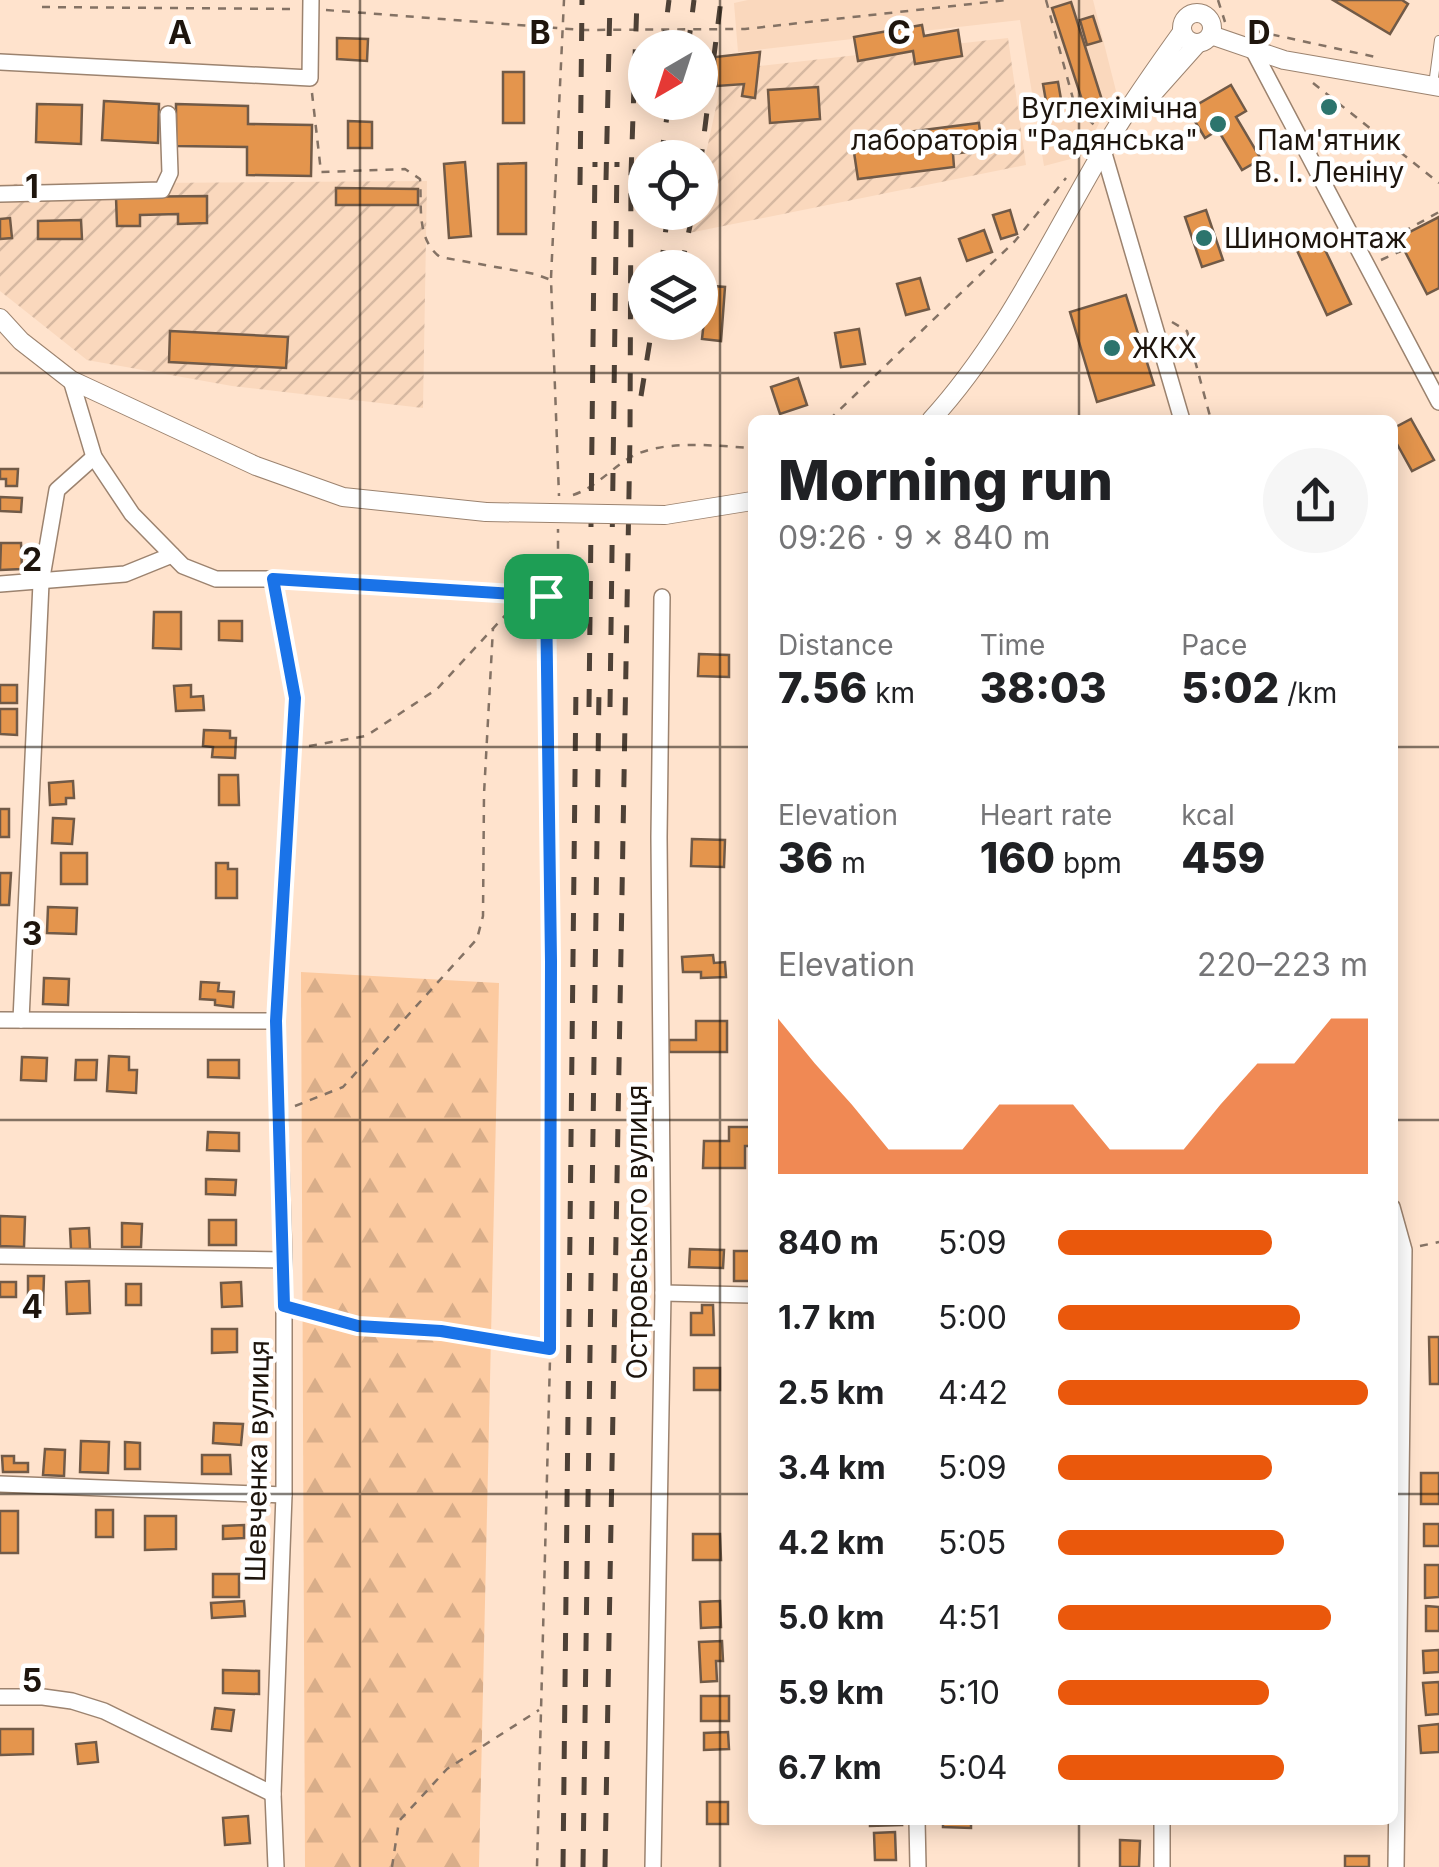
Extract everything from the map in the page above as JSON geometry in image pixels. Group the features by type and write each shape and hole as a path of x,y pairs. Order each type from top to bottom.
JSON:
{"street":[{"path":"0,62 310,78 311,5"},
{"path":"935,415 1004,321 1108,142 1198,25 1284,60 1436,86"},
{"path":"1252,48 1439,402"},
{"path":"0,194 162,190 170,172 168,114"},
{"path":"1108,142 1181,415"},
{"path":"0,318 20,342 71,380 256,466 343,497 486,512 666,515 748,502"},
{"path":"71,380 94,457 132,514 183,566 216,579 273,579"},
{"path":"21,1020 40,583 57,490 94,457"},
{"path":"0,584 125,574 172,555"},
{"name":"Шевченка вулиця","path":"273,579 295,698 276,1021 284,1260 284,1494 273,1794 276,1867"},
{"name":"Островського вулиця","path":"653,1867 663,1293 659,837 662,597"},
{"path":"0,1020 276,1021"},
{"path":"1398,1228 1404,1250 1398,1305"},
{"path":"0,1256 284,1260"},
{"path":"663,1293 748,1295"},
{"path":"0,1484 284,1494"},
{"path":"0,1697 44,1697 104,1711 273,1794"},
{"path":"917,1825 918,1867"},
{"path":"1162,1825 1162,1867"},
{"path":"1396,1825 1396,1867"}],"lane":[{"path":"1436,86 1439,40"}],"path":[{"path":"564,0 550,280 559,498 591,487 630,457 682,444 748,448"},
{"path":"42,7 311,5 563,29 745,30 1007,0"},
{"path":"1046,0 1076,106 1108,142"},
{"path":"1198,25 1218,0"},
{"path":"1245,29 1378,58"},
{"path":"310,78 320,172 406,169 420,179 422,231 429,249 440,256 550,280"},
{"path":"1315,85 1439,183"},
{"path":"834,415 1016,241 1071,172"},
{"path":"1367,266 1401,251 1394,237 1439,212"},
{"path":"1167,320 1187,331 1209,415"},
{"path":"538,1867 550,1349 551,961 546,596 558,554 558,516"},
{"path":"273,579 546,596"},
{"path":"292,749 366,736 437,689 524,595"},
{"path":"279,1112 343,1087 477,939 483,916 484,794 494,628"},
{"path":"1404,1250 1439,1242"},
{"path":"284,1306 358,1326 441,1331 550,1349"},
{"path":"392,1867 400,1821 446,1769 541,1709"}],"shaded area":[{"path":"1093,0 1116,91 1082,156 1044,166 1020,20 738,52 734,3"},
{"path":"1008,38 1026,165 718,227 718,140 709,140 713,120 718,120 724,70"},
{"path":"427,181 423,408 232,386 87,360 0,291 0,184"}],"green space":[{"path":"301,972 499,983 479,1867 305,1867"}],"building":[{"path":"1333,0 1402,0 1408,4 1390,34"},
{"path":"1071,2 1102,100 1084,106 1052,8"},
{"path":"1093,16 1101,41 1087,45 1080,20"},
{"path":"922,25 924,36 958,30 962,56 915,64 913,51 858,61 854,37"},
{"path":"337,38 368,39 367,61 337,59"},
{"path":"760,52 755,98 742,96 744,84 718,86 718,57"},
{"path":"503,72 524,72 524,123 503,123"},
{"path":"1058,82 1062,105 1047,107 1043,84"},
{"name":"Вуглехімічна лабораторія \"Радянська\"","path":"1231,85 1246,111 1236,117 1261,159 1242,170 1218,130 1205,138 1188,110"},
{"path":"818,87 820,119 770,123 768,90"},
{"path":"104,101 159,104 158,143 102,140"},
{"path":"37,104 82,105 81,144 36,142"},
{"path":"176,104 248,106 248,124 312,125 311,176 247,175 247,147 176,146"},
{"path":"348,121 372,122 372,148 348,148"},
{"path":"979,123 982,150 953,154 954,167 858,179 852,139"},
{"path":"465,162 471,236 449,238 444,164"},
{"path":"526,163 526,234 498,234 498,164"},
{"path":"336,188 418,189 418,205 336,205"},
{"path":"207,196 207,223 178,224 178,214 140,215 140,226 117,226 116,197"},
{"path":"1010,210 1017,234 1001,239 993,215"},
{"name":"Шиномонтаж","path":"1206,210 1223,260 1202,267 1185,217"},
{"path":"1439,217 1439,288 1427,294 1398,238"},
{"path":"10,218 12,238 0,239 0,219"},
{"path":"81,220 82,239 38,239 38,221"},
{"path":"984,230 992,252 967,261 959,239"},
{"path":"1317,233 1351,304 1327,315 1294,244"},
{"path":"920,278 929,309 906,315 897,284"},
{"path":"718,286 725,287 721,341 712,340 718,340"},
{"name":"ЖКХ","path":"1126,295 1154,385 1097,402 1070,312"},
{"path":"859,329 865,364 841,367 835,333"},
{"path":"170,331 288,337 286,368 169,362"},
{"path":"798,378 807,405 780,414 771,387"},
{"path":"1411,419 1434,460 1412,471 1398,446 1398,426"},
{"path":"0,469 18,469 17,486 6,486 6,479 0,479"},
{"path":"0,497 22,498 21,512 0,511"},
{"path":"1,543 21,543 22,569 0,570"},
{"path":"154,612 181,612 181,649 153,648"},
{"path":"219,621 242,621 242,641 219,640"},
{"path":"699,654 729,655 729,677 698,676"},
{"path":"0,685 17,685 17,703 0,703"},
{"path":"191,685 191,697 203,696 204,710 176,711 174,686"},
{"path":"0,709 17,709 17,735 0,734"},
{"path":"204,730 230,731 230,738 236,738 235,758 212,757 213,747 203,746"},
{"path":"219,775 238,775 239,805 219,805"},
{"path":"73,781 74,798 66,798 66,804 50,805 49,783"},
{"path":"0,809 9,809 9,837 0,837"},
{"path":"53,818 74,819 72,844 52,843"},
{"path":"692,839 725,840 724,867 691,866"},
{"path":"61,853 87,853 87,884 61,884"},
{"path":"216,863 228,863 228,869 237,869 237,898 216,898"},
{"path":"0,873 11,873 9,905 0,905"},
{"path":"48,907 77,908 76,934 47,933"},
{"path":"713,955 714,963 725,962 726,977 701,978 701,972 683,972 682,957"},
{"path":"44,978 69,979 68,1005 43,1004"},
{"path":"201,982 219,983 218,991 234,992 233,1007 200,999"},
{"path":"696,1021 727,1021 727,1052 669,1052 669,1040 696,1040"},
{"path":"109,1056 129,1057 129,1070 137,1070 136,1093 107,1091"},
{"path":"22,1057 47,1058 46,1081 21,1080"},
{"path":"76,1060 97,1060 96,1080 75,1080"},
{"path":"208,1060 239,1060 239,1078 208,1077"},
{"path":"729,1127 748,1127 745,1168 703,1168 704,1141 729,1141"},
{"path":"208,1132 239,1133 239,1151 207,1150"},
{"path":"206,1179 236,1180 235,1195 206,1194"},
{"path":"0,1216 25,1217 24,1247 0,1246"},
{"path":"209,1220 236,1220 236,1245 209,1245"},
{"path":"122,1223 142,1224 141,1247 122,1247"},
{"path":"89,1228 90,1249 71,1249 70,1229"},
{"path":"690,1249 724,1250 723,1268 689,1267"},
{"path":"734,1251 748,1251 748,1281 734,1281"},
{"path":"28,1276 44,1276 43,1305 28,1305"},
{"path":"89,1281 90,1313 67,1314 66,1282"},
{"path":"0,1282 16,1282 16,1297 0,1297"},
{"path":"241,1282 242,1306 222,1307 221,1283"},
{"path":"126,1284 141,1284 141,1305 126,1305"},
{"path":"702,1305 713,1305 714,1335 691,1335 691,1313 702,1313"},
{"path":"212,1329 237,1329 237,1352 212,1353"},
{"path":"1429,1337 1439,1337 1439,1384 1430,1384"},
{"path":"694,1368 720,1368 720,1390 694,1390"},
{"path":"214,1423 243,1424 241,1445 213,1443"},
{"path":"81,1441 109,1442 108,1473 80,1472"},
{"path":"125,1442 140,1443 140,1469 125,1469"},
{"path":"45,1449 65,1450 64,1476 43,1475"},
{"path":"202,1455 230,1455 231,1474 202,1474"},
{"path":"2,1456 14,1456 14,1463 28,1463 28,1472 3,1472"},
{"path":"1421,1473 1439,1473 1439,1504 1421,1504"},
{"path":"96,1510 113,1510 113,1537 96,1537"},
{"path":"0,1511 18,1511 18,1553 0,1553"},
{"path":"145,1516 176,1516 176,1549 145,1550"},
{"path":"1424,1524 1439,1524 1439,1546 1424,1546"},
{"path":"244,1525 244,1538 223,1539 223,1526"},
{"path":"693,1534 720,1534 721,1560 693,1560"},
{"path":"1425,1565 1439,1565 1439,1597 1425,1598"},
{"path":"213,1574 239,1574 239,1597 213,1597"},
{"path":"244,1601 245,1616 212,1618 211,1603"},
{"path":"720,1601 721,1627 701,1628 700,1602"},
{"path":"1426,1606 1439,1607 1439,1631 1426,1631"},
{"path":"722,1641 723,1661 716,1661 717,1681 701,1682 699,1642"},
{"path":"1439,1650 1439,1672 1424,1673 1423,1651"},
{"path":"223,1670 259,1671 259,1694 223,1693"},
{"path":"1439,1682 1439,1714 1426,1715 1423,1683"},
{"path":"701,1696 729,1696 729,1721 701,1721"},
{"path":"215,1708 234,1710 231,1731 212,1729"},
{"path":"1439,1724 1439,1752 1421,1753 1419,1726"},
{"path":"0,1729 33,1729 33,1754 0,1755"},
{"path":"728,1732 729,1749 704,1750 704,1733"},
{"path":"96,1742 98,1762 78,1764 76,1744"},
{"path":"707,1802 728,1802 728,1824 707,1824"},
{"path":"248,1816 250,1843 225,1845 223,1818"},
{"path":"943,1825 971,1825 971,1828"},
{"path":"895,1832 896,1860 875,1860 874,1833"},
{"path":"1120,1840 1140,1841 1139,1867 1120,1867"},
{"path":"1345,1856 1369,1856 1369,1867 1345,1867"}],"railway":[{"path":"580,185 582,0"},
{"path":"606,180 610,0"},
{"path":"605,1867 630,435 631,174 637,0"},
{"path":"665,30 669,0"},
{"path":"690,30 694,0"},
{"path":"703,140 721,0"},
{"path":"664,140 666,120"},
{"path":"589,707 595,162"},
{"path":"610,707 617,162"},
{"path":"663,250 666,230"},
{"path":"685,250 689,230"},
{"path":"641,396 650,340"},
{"path":"563,1867 576,685"},
{"path":"583,1867 599,690"}],"place":[{"name":"Пам'ятник В. І. Леніну","path":"1329,107"},
{"name":"Вуглехімічна лабораторія \"Радянська\"","path":"1218,124"},
{"name":"Шиномонтаж","path":"1204,238"},
{"name":"ЖКХ","path":"1112,348"}],"route":[{"path":"273,579 546,596 551,961 550,1349 441,1331 358,1326 284,1306 276,1021 295,698 273,579"}]}
